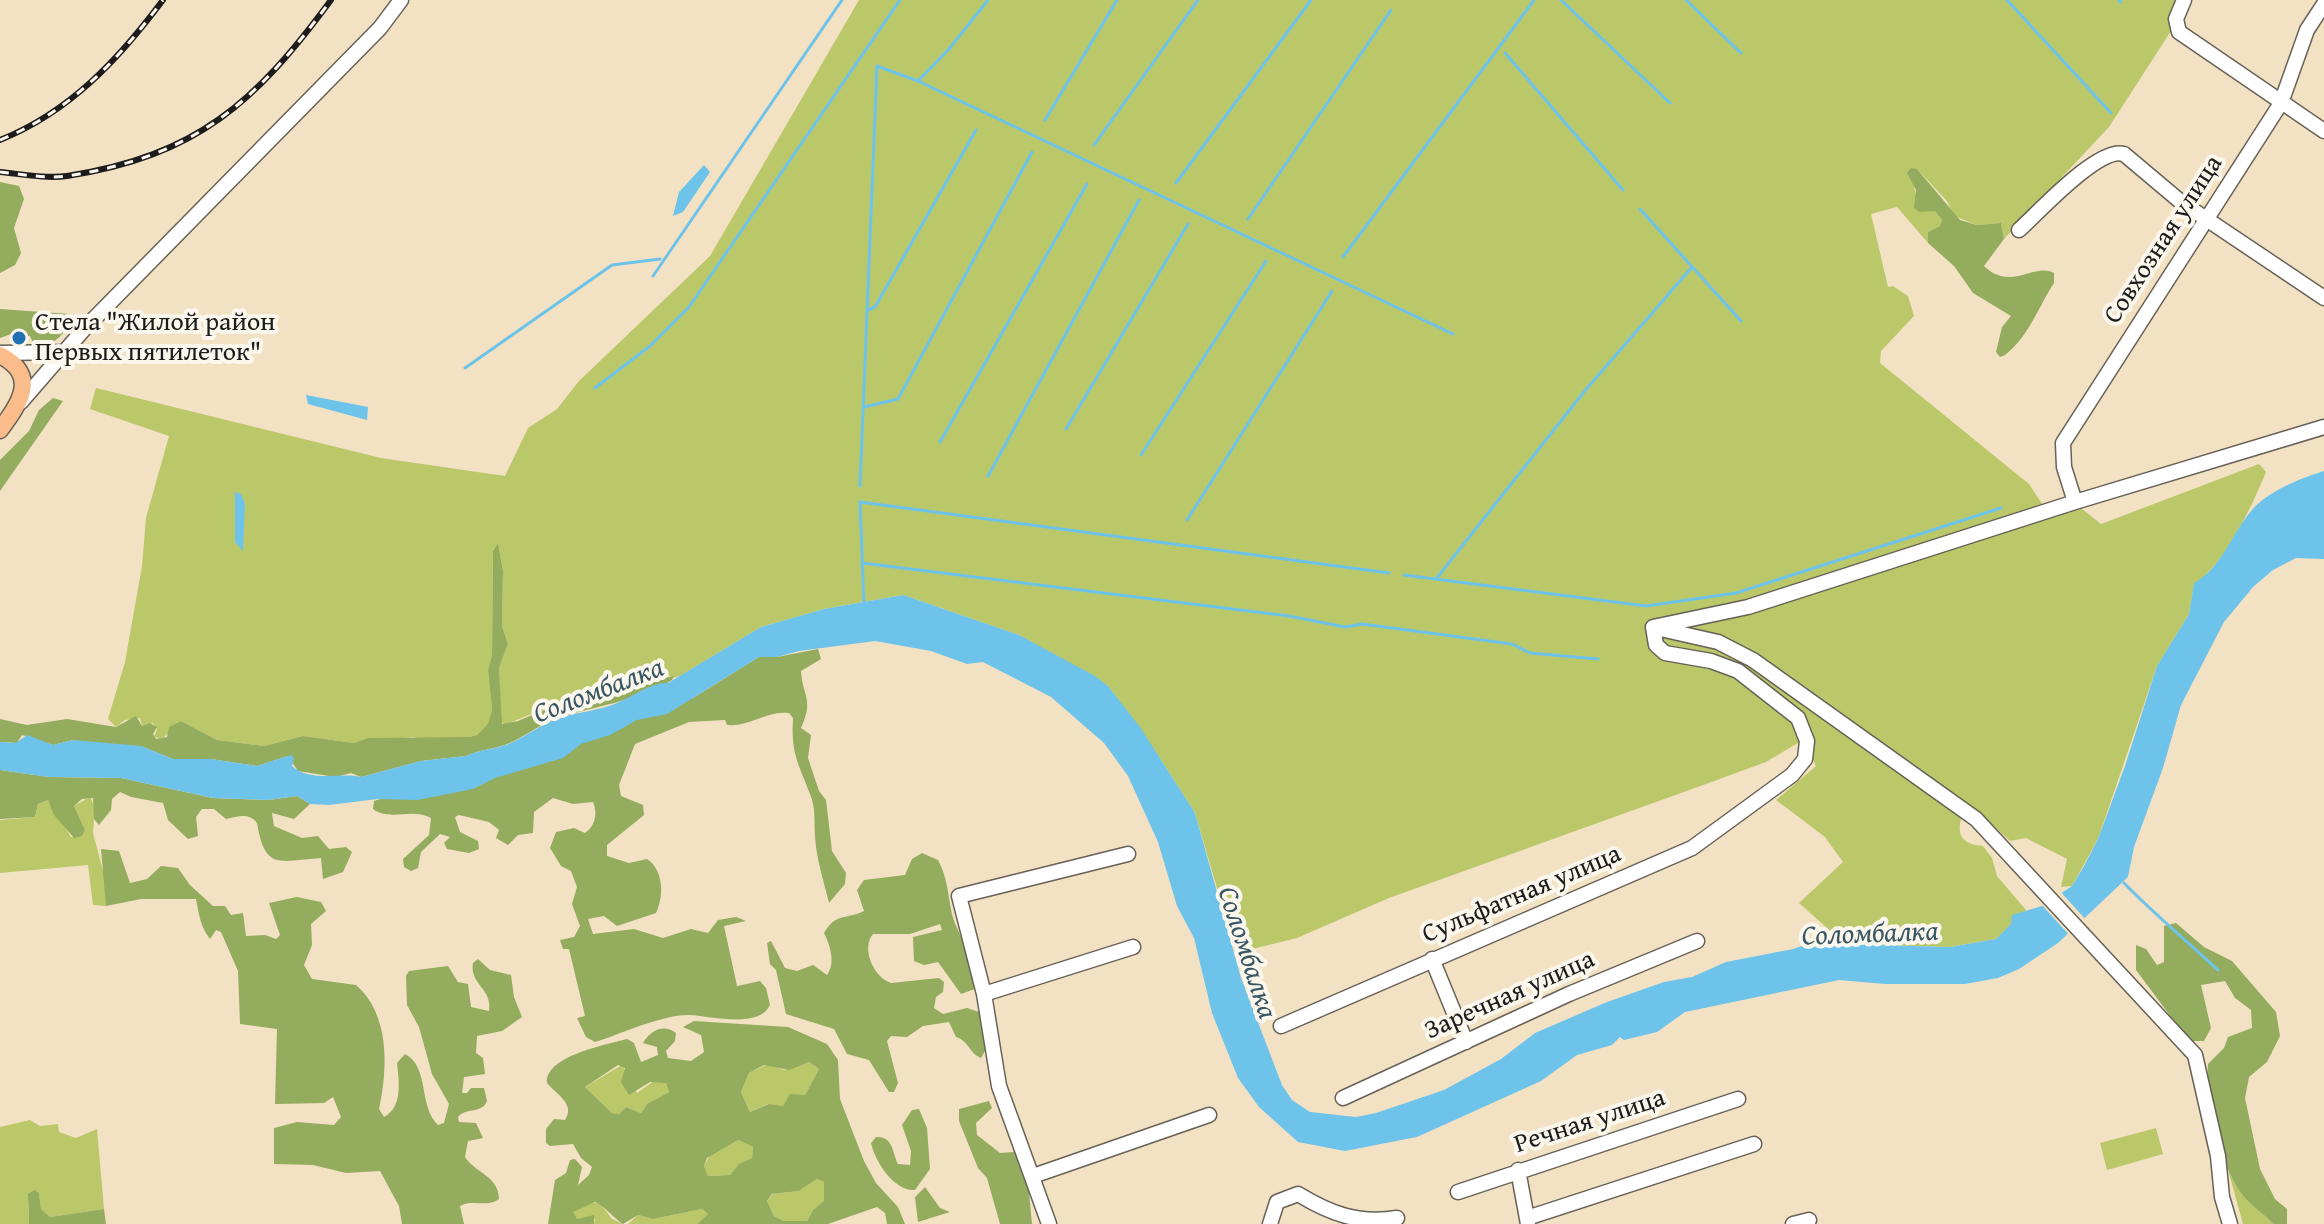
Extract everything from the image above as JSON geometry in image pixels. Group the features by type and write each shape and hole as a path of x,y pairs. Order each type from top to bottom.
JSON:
{"main road":[{"path":"0,354 15,365 22,381 21,402 0,430"}],"street":[{"path":"21,402 64,352 380,28 401,0"},
{"path":"2184,0 2176,19 2179,32 2324,131"},
{"name":"Совхозная улица","path":"2075,502 2064,467 2063,443 2281,103 2307,30 2324,4"},
{"path":"2019,230 2097,160 2116,151 2124,154 2181,202 2207,216 2324,298"},
{"path":"0,354 64,352"},
{"path":"1653,627 1748,607 2075,502 2324,427"},
{"path":"1653,627 1718,642 1753,660 1976,819 2195,1055 2230,1224"},
{"name":"Сульфатная улица","path":"1281,1026 1692,848 1792,775 1805,759 1807,741 1798,718 1738,671 1711,661 1665,653 1656,645 1653,627"},
{"path":"1049,1224 999,1086 984,994 959,896 1128,854"},
{"name":"Заречная улица","path":"1343,1098 1569,994 1697,941"},
{"path":"984,994 1133,947"},
{"path":"1432,959 1466,1042"},
{"name":"Речная улица","path":"1458,1192 1738,1099"},
{"path":"1033,1176 1209,1115"},
{"path":"1518,1170 1528,1221 1754,1144"},
{"path":"1270,1224 1277,1202 1298,1194 1347,1218 1372,1222 1397,1218"},
{"path":"1793,1224 1809,1220"}],"green space":[{"path":"859,0 2191,0 2109,127 2004,239 2001,223 1977,225 1954,216 1947,201 1917,169 1914,186 1918,200 1924,211 1935,211 1942,220 1940,226 1928,232 1928,243 1897,207 1871,214 1888,287 1893,286 1908,296 1914,316 1881,351 1880,363 2029,484 2050,516 2077,505 2101,524 2259,464 2266,472 2227,549 2194,584 2189,614 2157,666 2098,839 2072,886 2061,887 2067,859 2026,838 2010,841 1977,811 1962,815 1960,834 1966,841 1983,846 1992,858 1997,876 2026,910 1996,939 1950,947 1877,945 1859,936 1835,935 1799,903 1843,862 1825,837 1776,800 1816,766 1803,740 1766,762 1389,898 1297,938 1236,953 1195,813 1159,757 1108,686 1019,635 903,595 824,609 761,627 680,676 673,678 667,674 628,687 577,696 504,725 501,721 499,668 508,644 502,626 503,571 498,543 493,551 492,655 488,670 492,710 489,724 477,735 354,743 303,736 264,746 217,740 181,721 162,739 154,737 157,729 153,723 142,726 140,718 125,720 116,727 108,719 125,662 142,566 146,518 169,436 90,409 96,388 381,458 505,476 528,428 557,409 579,381 710,256"},
{"path":"1911,168 1917,169 1960,220 1977,225 2001,223 2004,239 1984,266 2004,277 2038,271 2054,273 2054,283 2032,321 2021,339 2005,355 2000,357 1996,352 2002,327 2011,316 1973,293 1954,266 1928,243 1928,232 1940,226 1942,220 1935,211 1919,212 1914,208 1916,190 1907,173"},
{"path":"0,182 19,186 24,199 14,228 21,253 15,265 0,273"},
{"path":"0,309 70,314 67,327 59,338 41,346 34,345 30,336 11,334 0,338"},
{"path":"53,398 63,401 0,491 0,460 29,431 39,410"},
{"path":"498,543 503,571 502,626 508,644 499,668 502,724 518,721 577,696 674,676 672,680 629,699 555,719 501,746 466,756 421,761 361,777 351,773 335,777 298,771 288,756 257,766 211,759 173,759 141,746 97,745 73,740 53,745 22,735 17,743 0,742 0,719 27,725 67,719 116,727 136,716 142,726 150,723 157,727 153,734 156,739 167,737 169,727 181,721 217,740 264,746 303,736 354,743 369,738 477,735 488,724 492,710 488,670 492,655 493,551"},
{"path":"818,649 821,659 801,671 807,711 801,728 811,735 808,758 819,791 826,800 832,851 846,873 845,884 829,903 817,853 813,805 794,749 793,718 789,713 781,713 735,725 727,725 725,720 689,722 635,744 619,785 621,796 643,805 644,815 607,845 607,856 629,863 647,859 653,864 661,884 659,907 656,913 617,926 604,916 588,919 593,934 634,929 663,938 691,929 708,933 718,920 736,917 746,921 724,926 737,986 760,981 766,988 770,1005 756,1017 679,1016 595,1042 586,1037 577,1018 585,1016 569,949 563,949 560,940 574,937 580,926 572,904 577,887 571,871 561,866 550,848 556,832 574,828 585,833 588,830 595,815 593,802 573,804 553,798 534,812 533,833 518,835 508,845 496,838 499,830 489,822 459,815 455,817 460,832 478,841 479,849 469,853 447,849 444,843 450,837 440,834 421,852 418,868 411,871 404,867 403,859 429,835 431,818 417,814 380,813 373,809 374,801 693,698 759,657 777,657"},
{"path":"0,770 49,777 121,778 213,798 268,800 297,796 310,804 294,819 272,813 274,826 302,838 318,836 329,849 346,847 352,852 343,872 323,879 321,858 284,861 270,856 264,849 257,823 250,817 226,819 214,809 202,809 196,817 198,836 188,839 168,820 163,803 120,792 112,799 111,810 99,825 94,819 93,798 82,799 74,806 85,830 82,836 74,838 54,815 48,800 38,804 35,817 0,819"},
{"path":"90,797 95,807 93,833 105,878 106,906 93,905 88,865 0,873 0,820 35,817 38,804 48,800 71,837 82,836 85,830 74,806"},
{"path":"101,849 119,851 130,883 147,879 161,866 178,868 190,885 213,906 225,906 231,915 243,913 246,936 265,935 276,939 280,935 269,903 297,897 321,902 326,911 311,924 312,945 304,965 312,979 356,985 375,1011 384,1043 384,1077 379,1109 384,1117 397,1101 397,1063 405,1054 418,1068 428,1108 438,1125 444,1123 449,1104 432,1074 419,1027 407,1005 406,976 409,971 448,966 458,982 468,984 471,1007 489,1011 488,997 474,976 473,963 478,959 490,970 511,975 514,997 522,1017 502,1031 477,1036 476,1053 483,1058 485,1074 464,1077 462,1093 467,1093 471,1088 484,1088 487,1101 481,1108 458,1117 459,1122 476,1123 483,1138 468,1141 465,1157 491,1180 499,1199 460,1206 464,1224 402,1224 399,1206 380,1171 346,1173 313,1165 274,1164 274,1128 297,1122 334,1125 341,1117 333,1097 324,1103 275,1104 277,1029 240,1024 238,971 221,932 216,930 210,939 202,925 196,899 141,899 106,906"},
{"path":"922,853 938,860 942,869 954,920 972,965 975,989 961,994 938,962 924,965 914,961 913,937 942,930 940,924 910,934 873,934 868,947 871,962 879,975 891,983 939,978 944,982 943,992 936,997 934,1008 943,1014 967,1008 979,1012 986,1049 981,1058 977,1056 964,1041 956,1037 949,1022 923,1026 907,1037 891,1036 887,1041 898,1083 894,1092 889,1092 869,1060 847,1054 834,1029 786,1014 776,970 770,964 767,943 771,941 785,968 797,971 813,965 827,975 832,960 824,933 828,926 837,919 864,911 857,890 864,880 905,875 912,859"},
{"path":"2176,923 2204,947 2232,961 2276,1012 2280,1036 2267,1062 2249,1077 2245,1098 2260,1169 2275,1199 2287,1209 2287,1224 2273,1224 2242,1194 2227,1167 2212,1113 2208,1064 2224,1048 2228,1037 2252,1028 2251,1010 2235,998 2225,981 2201,985 2211,1028 2204,1041 2189,1041 2136,970 2136,945 2146,949 2157,965 2164,962 2164,926"},
{"path":"694,1021 788,1027 827,1044 838,1060 840,1099 864,1161 876,1183 898,1207 905,1224 887,1224 885,1213 877,1207 828,1224 697,1224 708,1214 702,1209 653,1219 638,1215 623,1224 595,1202 573,1212 577,1219 594,1215 594,1224 548,1224 555,1180 566,1173 570,1160 575,1159 582,1167 578,1185 589,1175 592,1167 581,1158 573,1144 550,1146 546,1143 546,1129 554,1119 565,1120 568,1114 567,1104 547,1083 549,1074 578,1053 627,1039 634,1043 641,1062 658,1055 657,1047 643,1043 653,1032 662,1029 676,1033 675,1041 666,1051 668,1058 691,1061 704,1052 701,1035 683,1027","holes":["809,1062 819,1069 805,1095 790,1094 783,1106 769,1104 750,1112 741,1092 749,1073 764,1065 789,1070","618,1065 625,1068 621,1082 629,1095 650,1082 666,1083 669,1092 647,1104 641,1113 626,1107 619,1114 612,1113 585,1087","738,1140 753,1147 752,1158 739,1164 730,1175 708,1176 704,1166 707,1158","817,1179 824,1182 824,1201 813,1210 807,1221 784,1221 774,1216 767,1201 772,1194 799,1191"]},
{"path":"809,1062 819,1069 805,1095 797,1096 783,1106 768,1104 750,1112 741,1092 749,1073 768,1064 784,1070"},
{"path":"622,1065 637,1093 654,1081 666,1082 669,1092 647,1104 641,1113 626,1107 619,1114 612,1113 585,1087"},
{"path":"989,1101 992,1108 976,1123 977,1135 1000,1153 1014,1152 1029,1192 1032,1224 1000,1224 987,1178 978,1168 959,1121 959,1109"},
{"path":"919,1109 927,1128 930,1169 915,1190 893,1181 877,1159 871,1143 876,1137 886,1139 898,1164 910,1165 911,1151 902,1125 912,1110"},
{"path":"30,1120 40,1126 58,1124 59,1132 76,1138 97,1129 104,1209 50,1217 41,1209 39,1193 28,1200 29,1224 0,1224 0,1127"},
{"path":"2156,1128 2163,1154 2107,1170 2100,1143"},
{"path":"738,1140 753,1147 752,1158 739,1165 730,1175 708,1176 704,1166 710,1155"},
{"path":"2227,1166 2244,1196 2273,1224 2243,1224"},
{"path":"817,1179 824,1182 824,1202 813,1210 807,1221 784,1221 774,1216 767,1201 773,1194 799,1191"},
{"path":"925,1187 940,1208 950,1212 918,1222 915,1197"},
{"path":"34,1190 39,1193 41,1209 50,1217 104,1209 106,1224 29,1224 28,1194"},
{"path":"590,1203 600,1203 612,1219 623,1224 594,1224 595,1219 576,1219 572,1212"},
{"path":"702,1209 708,1214 697,1224 628,1224 638,1215 653,1219"}],"water":[{"path":"704,165 710,172 683,212 673,216 679,192"},
{"path":"306,395 368,407 367,420 308,404"},
{"name":"Соломбалка","path":"2324,471 2324,559 2296,558 2273,570 2253,587 2224,622 2181,705 2163,768 2134,847 2128,877 2058,943 2019,969 1998,978 1965,984 1885,984 1839,980 1685,1012 1657,1032 1624,1040 1620,1037 1612,1045 1577,1055 1541,1081 1417,1137 1345,1151 1298,1142 1259,1107 1238,1078 1212,1013 1194,938 1177,906 1158,842 1128,776 1104,743 1051,697 983,662 967,664 931,651 875,641 777,657 759,657 667,714 637,720 610,735 581,744 563,758 495,778 473,789 417,800 378,799 329,805 310,804 297,796 268,800 213,798 121,778 49,777 0,770 0,742 16,743 27,735 53,745 73,740 141,746 173,759 211,759 257,766 291,755 294,758 292,766 308,774 361,777 421,761 466,756 508,744 556,719 610,706 649,687 668,683 761,627 824,609 903,595 1019,635 1108,686 1140,727 1195,813 1241,978 1282,1085 1292,1100 1310,1112 1356,1117 1444,1090 1501,1059 1535,1033 1607,1002 1664,982 1692,977 1726,962 1793,949 1835,935 1859,936 1877,945 1950,947 1996,939 2011,924 2012,915 2042,906 2072,886 2084,866 2098,839 2125,766 2157,666 2189,614 2194,583 2212,569 2259,503 2285,486"},
{"path":"235,492 241,494 245,504 243,551 235,542"}],"pier":[{"path":"2059,890 2088,922 2072,938 2039,902"}],"waterway":[{"path":"653,276 842,0"},
{"path":"595,388 650,346 689,307 900,0"},
{"path":"918,81 949,49 988,0"},
{"path":"1045,120 1117,0"},
{"path":"1094,145 1198,0"},
{"path":"1176,183 1311,0"},
{"path":"1343,257 1534,0"},
{"path":"1561,0 1670,103"},
{"path":"1686,0 1741,53"},
{"path":"2007,0 2111,113"},
{"path":"1248,219 1391,10"},
{"path":"1505,53 1623,190"},
{"path":"860,486 877,66 918,81 1453,334"},
{"path":"868,310 875,307 976,130"},
{"path":"864,407 898,399 1032,152"},
{"path":"940,442 1087,184"},
{"path":"988,476 1139,200"},
{"path":"1640,209 1741,321"},
{"path":"1066,429 1188,224"},
{"path":"465,368 612,265 660,259"},
{"path":"1141,455 1266,261"},
{"path":"1436,579 1583,393 1692,267"},
{"path":"1187,520 1332,291"},
{"path":"864,604 860,502 1389,573"},
{"path":"1404,575 1646,606 1736,593 2001,508"},
{"path":"862,563 1289,616 1345,627 1362,624 1512,644 1530,653 1598,659"},
{"path":"2124,883 2218,970"}],"railway":[{"path":"0,140 49,115 91,82 129,43 163,0"},
{"path":"0,172 42,177 67,176 113,167 188,138 220,119 249,95 276,68 331,0"}],"place":[{"name":"Стела \"Жилой район Первых пятилеток\"","path":"19,338"}]}
